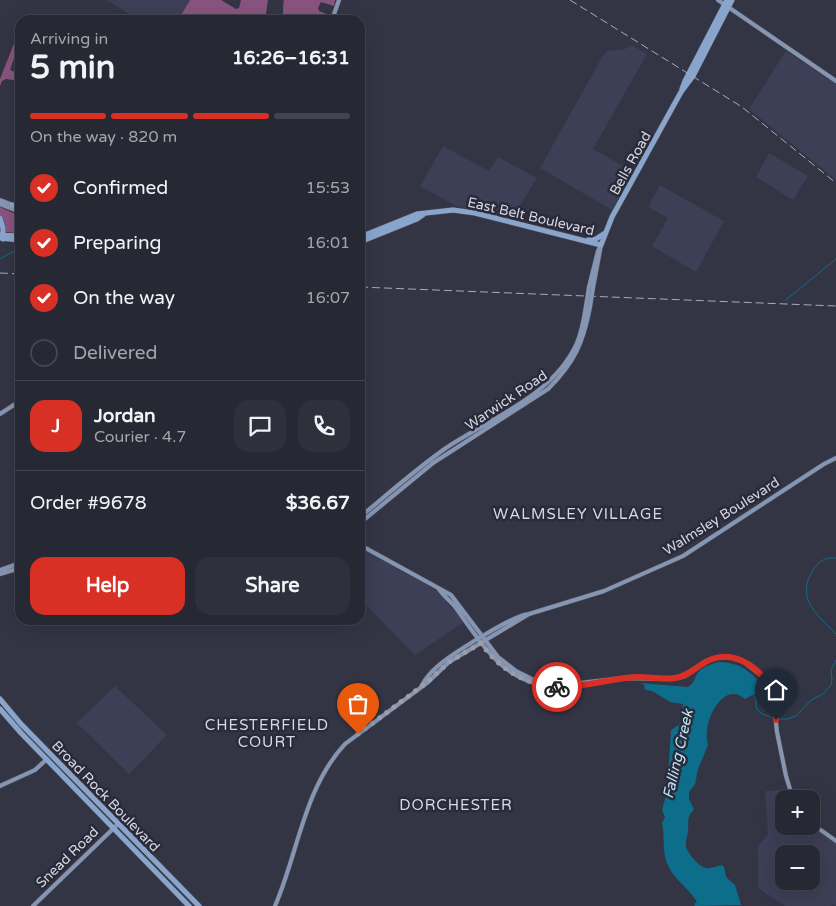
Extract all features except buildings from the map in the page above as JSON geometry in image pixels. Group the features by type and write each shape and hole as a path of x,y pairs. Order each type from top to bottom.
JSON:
{"main road":[{"path":"334,15 339,0"},
{"path":"718,0 727,4 836,81"},
{"name":"Bells Road","path":"602,245 606,232 681,92 689,83 727,4 732,0"},
{"path":"0,200 15,206"},
{"path":"0,204 15,210"},
{"name":"East Belt Boulevard","path":"365,235 417,214 445,210 461,211 602,245"},
{"name":"East Belt Boulevard","path":"365,240 425,214"},
{"path":"0,218 2,237"},
{"path":"585,240 596,239 606,232"},
{"path":"2,237 15,236"},
{"path":"2,237 15,239"},
{"name":"Warwick Road","path":"365,519 433,463 548,389 563,373 575,356 583,338 598,251 602,245"},
{"name":"Warwick Road","path":"365,513 439,453 537,392 552,379 560,371 577,342 588,306"},
{"path":"0,414 15,404"},
{"name":"Walmsley Boulevard","path":"275,906 285,883 312,799 329,763 345,744 421,687 449,662 482,640 529,614 604,590 683,556 836,458"},
{"path":"365,549 438,588 455,603 492,657 503,668 523,680 536,684 551,687 568,687 629,678 670,679 688,674 713,658 739,659 752,667 766,682 773,696 786,776 790,790"},
{"path":"0,570 15,565"},
{"path":"0,574 15,570"},
{"name":"Broad Rock Boulevard","path":"0,699 189,906"},
{"name":"Broad Rock Boulevard","path":"0,709 11,723 47,759 199,906"},
{"path":"0,786 35,770 47,759"},
{"name":"Snead Road","path":"32,906 116,826"},
{"path":"820,829 836,841"}],"shaded area":[{"path":"107,0 190,0 180,15 130,15"},
{"path":"190,0 221,0 236,9 239,8 241,0 268,0 266,15 181,15"},
{"path":"284,0 335,0 334,6 321,2 318,8 319,11 329,15 282,15"},
{"path":"15,41 15,55 10,70 15,72 15,80 6,79 2,81 0,86 0,79"},
{"path":"632,45 647,54 593,149 634,172 612,210 540,168 601,59 607,51 625,49"},
{"path":"786,51 836,84 836,180 749,109"},
{"path":"443,146 489,171 498,157 537,178 512,219 456,206 420,186"},
{"path":"769,153 808,176 793,200 756,177"},
{"path":"660,185 724,221 696,272 652,246 668,218 648,207"},
{"path":"0,207 15,214 15,233 6,232 0,215"},
{"path":"365,551 439,593 464,622 415,655 365,604"},
{"path":"115,686 167,735 129,774 77,723"},
{"path":"765,791 775,791 775,835 820,835 820,832 836,844 836,906 834,904 831,906 785,906 758,888 758,846 768,835"}],"water":[{"path":"719,662 744,668 763,685 761,690 745,699 737,694 729,695 716,706 708,726 708,745 698,769 695,784 689,792 689,799 694,810 688,819 687,849 703,867 710,868 722,865 724,867 726,877 735,885 741,905 695,906 694,904 697,902 673,874 667,863 662,823 665,817 662,810 667,792 671,730 682,723 683,704 670,702 654,692 644,689 645,685 640,683 688,687 693,683 701,669"}],"waterway":[{"path":"0,259 15,251"},
{"path":"786,300 836,259"},
{"name":"Falling Creek","path":"836,558 825,559 818,564 808,580 806,589 807,598 816,613 836,634"},
{"name":"Falling Creek","path":"778,719 796,716 811,700 823,694 831,685 831,670 836,660"},
{"name":"Falling Creek","path":"753,694 756,700 756,708 762,714 774,718"}],"railway":[{"path":"570,0 742,107 836,183"},
{"path":"0,273 15,274"},
{"path":"365,287 836,306"}],"way so far":[{"path":"358,734 421,687 443,666 481,643 494,660 516,676 536,684 557,687"}],"district":[{"name":"WALMSLEY VILLAGE","path":"578,514"},
{"name":"CHESTERFIELD COURT","path":"267,734"},
{"name":"DORCHESTER","path":"456,805"}],"route":[{"path":"557,687 573,687 638,677 678,678 691,673 710,660 718,657 730,657 747,663 766,682 773,696 776,720"}]}
